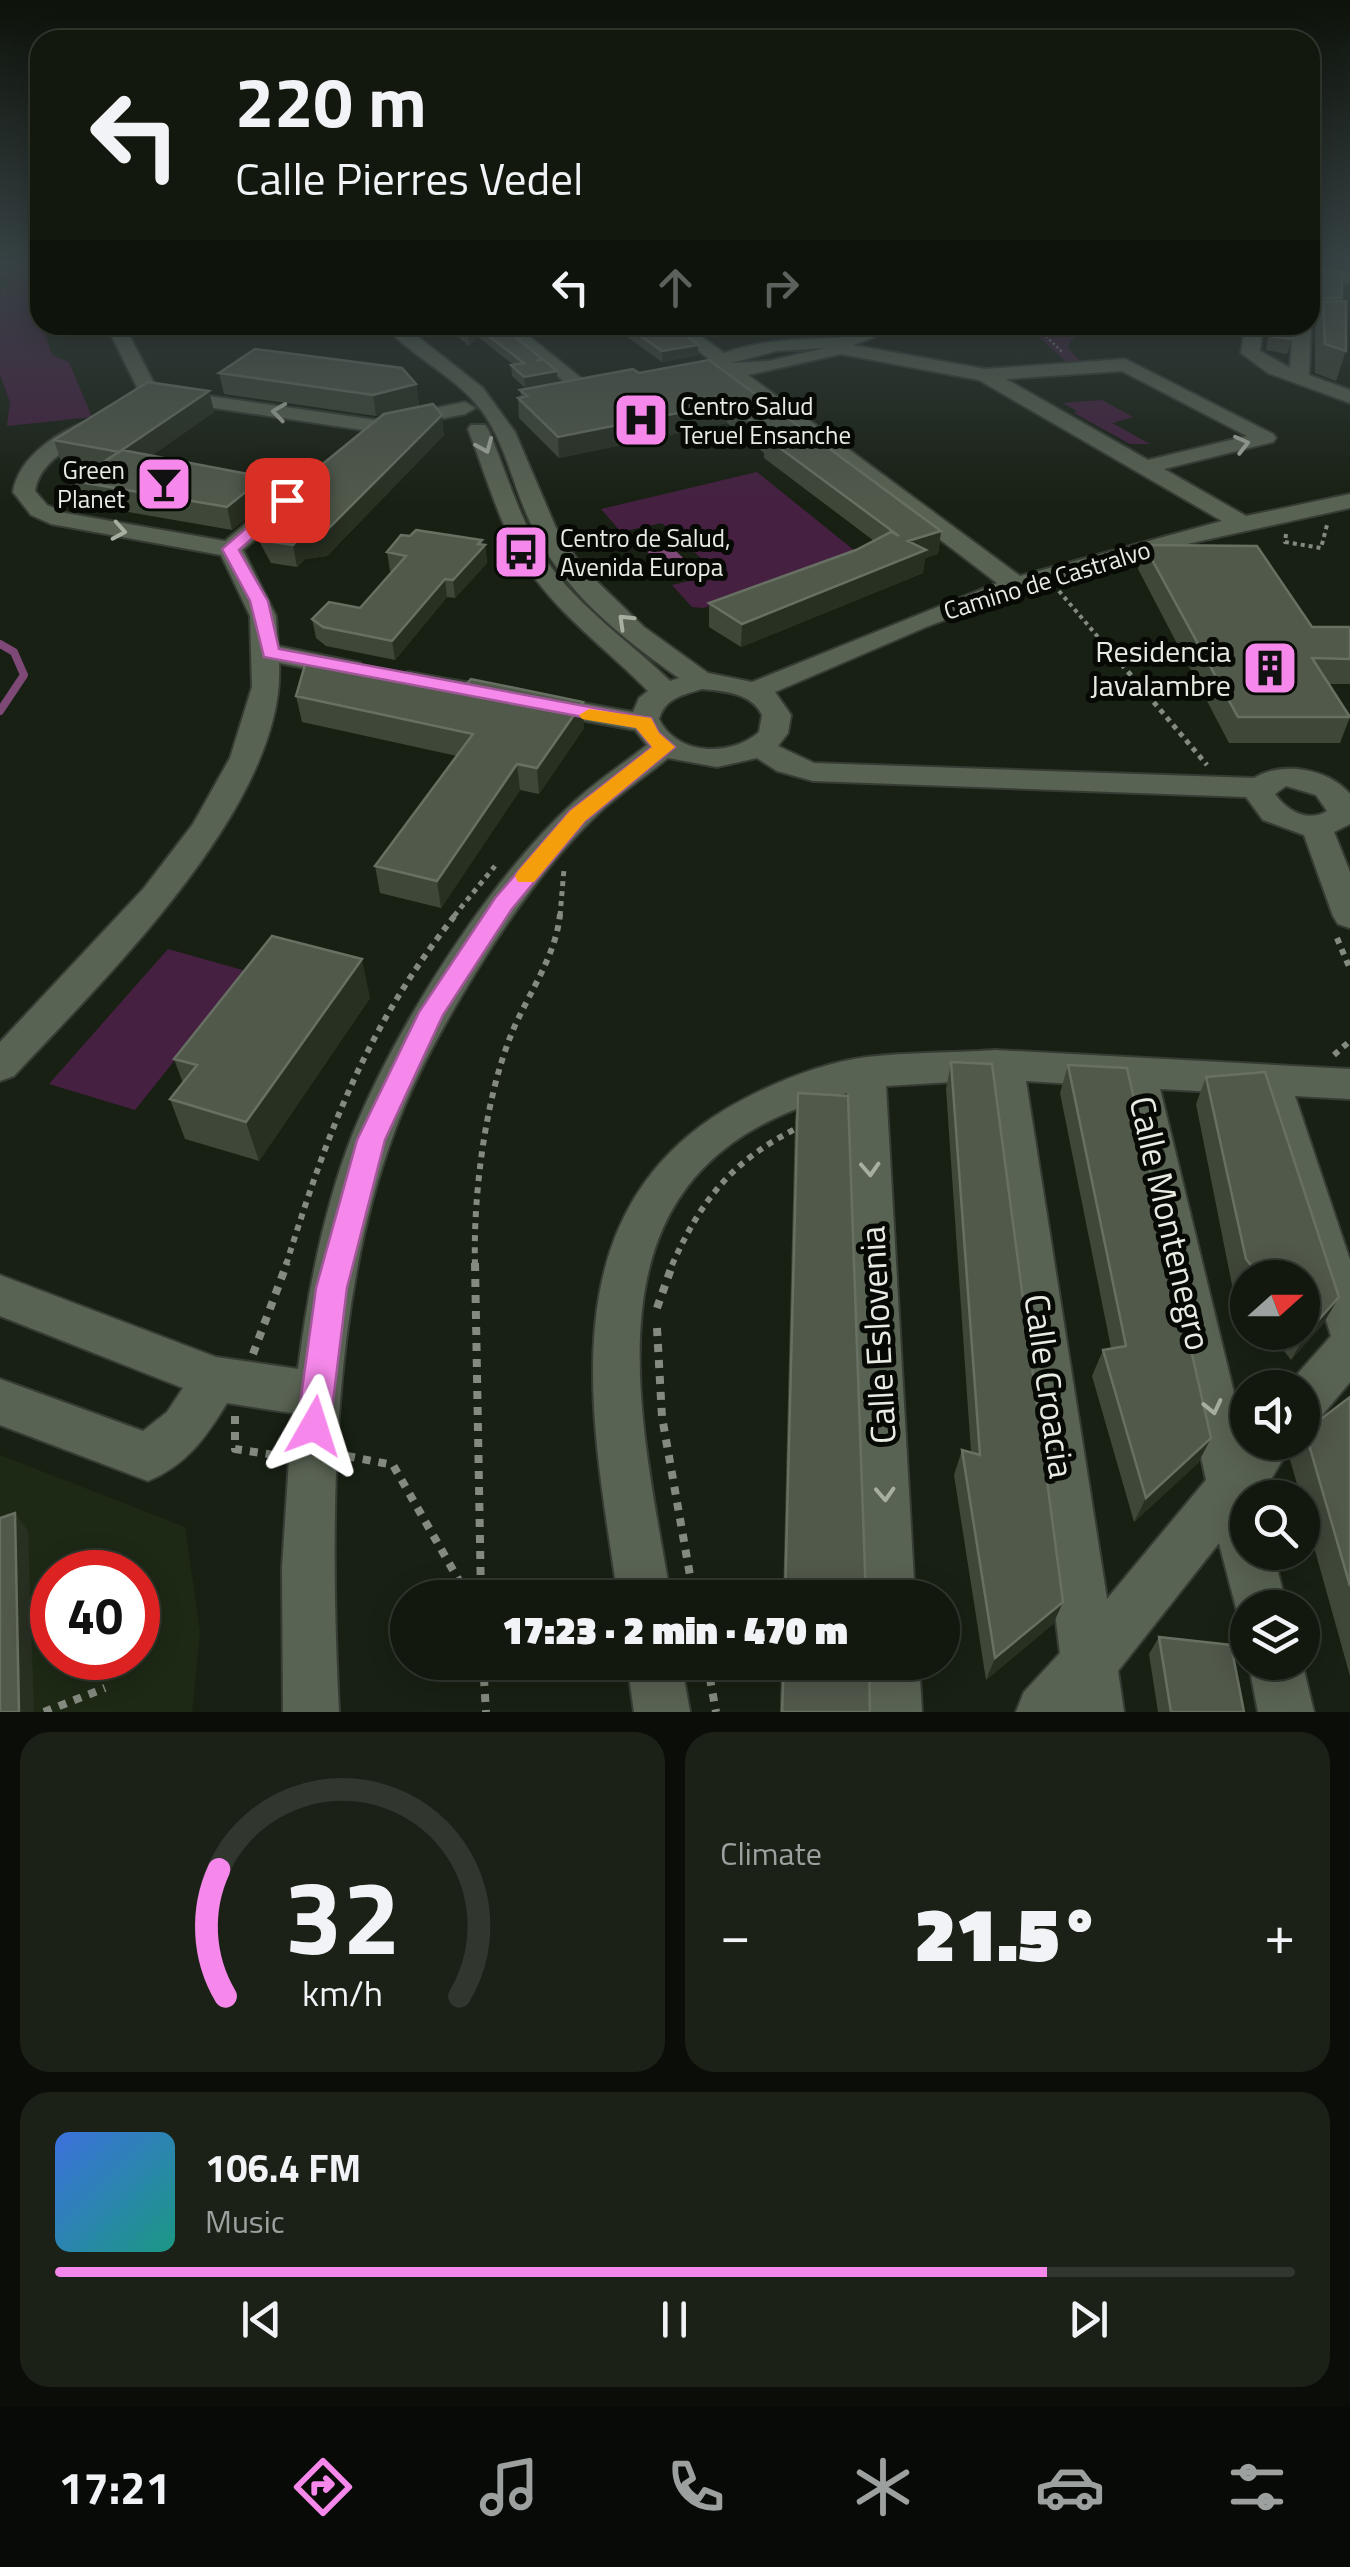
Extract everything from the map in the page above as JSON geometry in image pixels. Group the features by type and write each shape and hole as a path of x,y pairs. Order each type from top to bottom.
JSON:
{"street":[{"path":"127,345 142,397 376,426 486,404"},
{"path":"401,345 486,404"},
{"path":"418,345 468,384 486,404 507,440 545,531 563,559 638,634 701,682"},
{"path":"529,345 580,386"},
{"path":"696,345 1016,585"},
{"path":"717,364 788,345"},
{"path":"835,345 986,375 1124,365 1266,438 1147,467"},
{"path":"1251,345 1250,353 1299,378 1350,397"},
{"path":"1299,378 1301,345"},
{"path":"717,364 826,354 838,346"},
{"path":"986,375 1241,523"},
{"path":"486,404 486,446 522,538 539,566 576,608 664,691"},
{"path":"113,414 36,465 24,483 28,500 59,519 230,549"},
{"path":"346,451 376,426"},
{"path":"230,549 302,488"},
{"name":"Camino de Castralvo","path":"754,691 907,625 1016,585 1241,523 1350,501"},
{"path":"0,1066 170,882 233,790 258,723 271,653 259,601 230,549"},
{"path":"271,653 654,735 692,756 723,758 759,747 777,724 775,712 754,691 738,685 701,682 664,691 645,711 654,735"},
{"path":"311,1712 308,1640 311,1454 316,1394 331,1288 371,1140 432,1012 503,903 654,735"},
{"path":"759,747 788,765 813,772 1221,789 1262,788 1276,779 1299,778 1341,794 1342,815 1327,825 1290,822 1263,802 1262,788"},
{"path":"1316,826 1350,916"},
{"path":"641,1580 619,1426 615,1352 625,1266 657,1199 680,1166 741,1118 817,1082 866,1072 994,1065 1270,1080 1338,1072"},
{"name":"Calle Croacia","path":"994,1065 1008,1084 1093,1687"},
{"name":"Calle Eslovenia","path":"866,1072 888,1580"},
{"name":"Calle Montenegro","path":"1136,1073 1230,1482"},
{"path":"1270,1080 1350,1328"},
{"path":"0,1295 228,1380 316,1394"},
{"path":"1320,1382 1350,1348"},
{"path":"0,1402 148,1456 184,1429 228,1380"},
{"path":"1236,1480 1253,1460"},
{"path":"1044,1712 1093,1687 1230,1487"},
{"path":"298,1712 308,1640"},
{"path":"657,1680 662,1712"},
{"path":"893,1680 894,1712"},
{"path":"1278,1680 1286,1712"}],"path":[{"path":"1055,345 1078,368"},
{"path":"1278,528 1287,533 1285,542 1322,548 1331,517"},
{"path":"1047,591 1068,586"},
{"path":"1058,588 1219,779 1221,789"},
{"path":"457,1580 410,1487 393,1465 348,1456 277,1456 235,1449 228,1380 264,1332 325,1142 364,1059 406,985 473,891 507,852"},
{"path":"481,1580 474,1230 489,1121 510,1038 558,936 560,882 566,862"},
{"path":"1338,1072 1350,1041"},
{"path":"691,1580 662,1416 656,1312 677,1246 718,1184 752,1152 804,1125"},
{"path":"484,1680 486,1712"},
{"path":"710,1680 716,1712"},
{"path":"44,1712 106,1688"}],"shaded area":[{"path":"0,345 49,345 52,355 69,362 92,417 7,426 10,402 0,375"},
{"path":"1048,345 1069,345 1082,363 1067,363"},
{"path":"1102,400 1133,417 1112,423 1150,444 1130,444 1063,403"},
{"path":"757,472 855,551 704,608 692,607 672,585 716,575 712,568 662,523 621,532 601,509"},
{"path":"659,534 690,565 666,570 634,539"},
{"path":"168,949 246,971 135,1110 49,1084"},
{"path":"0,1455 185,1527 200,1632 192,1712 0,1712"}],"building":[{"path":"500,345 525,345 557,371 524,377 511,365 524,363"},
{"path":"653,345 698,345 662,351"},
{"path":"255,349 402,368 416,384 373,395 219,373"},
{"path":"709,360 941,531 908,541 926,550 742,624 709,603 856,550 891,532 899,536 765,437 770,436 728,403 558,437 518,398 527,396 520,390 633,369 639,373"},
{"path":"148,382 209,391 119,452 54,440"},
{"path":"433,404 442,415 323,534 301,537 293,545 267,541 254,520 384,414"},
{"path":"122,450 264,477 227,507 74,481"},
{"path":"416,530 482,540 478,544 485,545 453,580 445,579 392,641 323,627 312,619 329,602 360,608 406,556 387,552 401,535 410,536"},
{"name":"Residencia Javalambre","path":"1144,545 1257,546 1312,627 1350,627 1350,659 1312,658 1350,717 1238,717"},
{"path":"307,658 461,690 471,679 583,702 537,768 517,764 437,881 375,866 473,734 296,696"},
{"path":"272,936 362,959 246,1122 170,1099 197,1065 174,1059"},
{"path":"951,1062 992,1064 1063,1602 995,1658 962,1450 980,1455"},
{"path":"1068,1065 1127,1068 1211,1438 1146,1498 1103,1350 1126,1346"},
{"path":"1265,1072 1339,1297 1320,1318 1320,1260 1246,1259 1206,1077"},
{"path":"798,1093 848,1096 865,1580 785,1580"},
{"path":"1350,1397 1350,1586 1313,1460 1320,1460 1320,1420"},
{"path":"15,1513 19,1712 0,1712 0,1518"},
{"path":"1159,1637 1230,1645 1230,1680 1238,1680 1244,1712 1171,1712"},
{"path":"783,1680 869,1680 870,1712 782,1712"}],"waterway":[{"path":"0,644 14,652 24,675 0,711"}],"slow traffic":[{"path":"526,876 578,816 664,747 650,736 644,723 589,715"}],"place":[{"name":"Centro Salud Teruel Ensanche","path":"641,420"},
{"name":"Green Planet","path":"164,484"},
{"name":"Centro de Salud, Avenida Europa","path":"521,552"},
{"name":"Residencia Javalambre","path":"1270,668"}],"route":[{"path":"287,500 230,549 259,601 271,653 644,723 650,736 664,747 578,816 503,903 432,1012 371,1140 331,1288 314,1426"}]}
